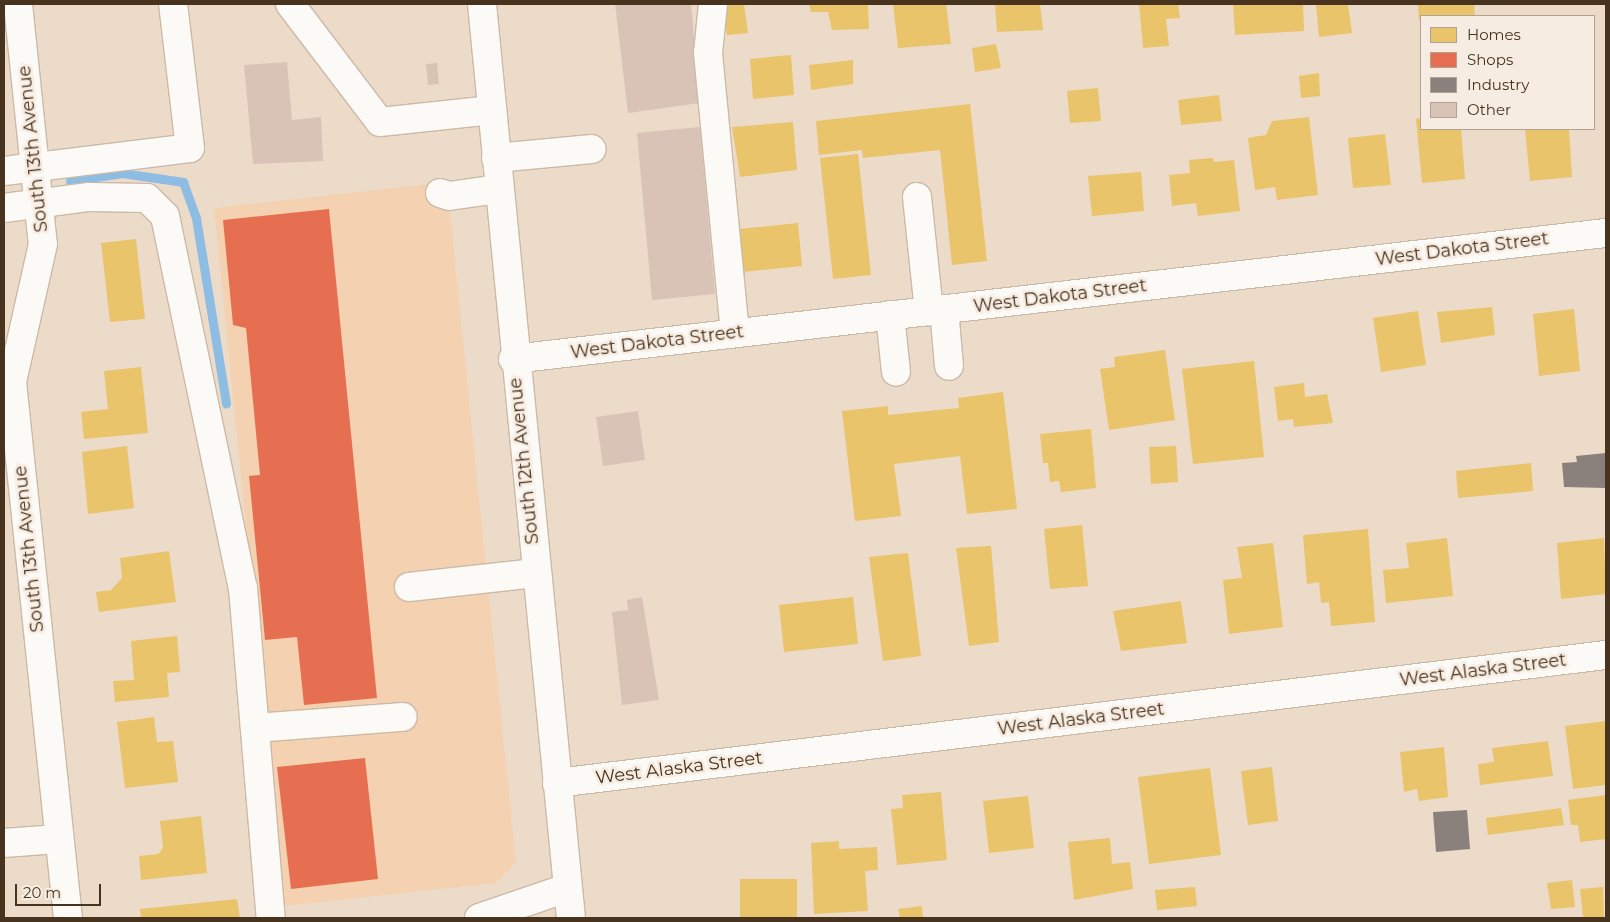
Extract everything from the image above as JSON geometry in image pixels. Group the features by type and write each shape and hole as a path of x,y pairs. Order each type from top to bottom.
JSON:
{"street":[{"name":"South 13th Avenue","path":"18,4 41,204 43,244 12,382 58,839 68,918"},
{"path":"4,171 190,148 173,4"},
{"path":"290,4 380,122 492,110"},
{"name":"South 12th Avenue","path":"482,4 513,359 570,918"},
{"path":"713,4 708,53 735,333"},
{"path":"496,158 592,149"},
{"path":"440,193 449,196 498,189"},
{"path":"4,208 89,197 147,198 165,216 243,588 271,918"},
{"path":"917,197 949,366"},
{"name":"West Dakota Street","path":"513,359 1606,233"},
{"path":"890,315 896,372"},
{"path":"409,588 535,573"},
{"name":"West Alaska Street","path":"557,783 1606,655"},
{"path":"255,728 403,717"},
{"path":"4,843 58,839"},
{"path":"479,918 567,888"}],"shaded area":[{"path":"447,182 516,863 496,883 284,906 214,208"}],"building: Homes":[{"path":"722,4 744,4 748,33 727,35"},
{"path":"809,4 868,4 869,29 832,30 828,12 811,12"},
{"path":"893,4 946,4 951,44 898,48"},
{"path":"995,4 1040,4 1043,30 997,32"},
{"path":"1139,4 1178,4 1180,18 1166,19 1169,46 1143,48"},
{"path":"1233,4 1303,4 1304,31 1235,35"},
{"path":"1316,4 1348,4 1352,33 1319,37"},
{"path":"1418,4 1474,4 1475,15 1420,15 1419,20"},
{"path":"996,44 1001,68 975,72 972,48"},
{"path":"791,55 794,95 753,99 750,59"},
{"path":"853,60 853,84 811,90 809,65"},
{"path":"1319,73 1320,96 1301,98 1299,76"},
{"path":"1098,88 1101,121 1070,123 1067,91"},
{"path":"1219,95 1222,121 1181,125 1178,100"},
{"path":"970,104 987,261 952,265 940,150 863,158 862,150 819,155 816,121"},
{"path":"1309,117 1318,195 1277,200 1275,187 1255,190 1248,138 1266,135 1272,121"},
{"path":"1420,118 1420,130 1461,130 1465,179 1422,183 1416,119"},
{"path":"793,122 797,170 740,177 732,127"},
{"path":"1525,130 1569,130 1572,177 1530,181"},
{"path":"1385,134 1391,185 1353,188 1348,138"},
{"path":"858,154 871,275 833,279 820,158"},
{"path":"1213,158 1214,162 1234,160 1240,211 1198,216 1196,203 1172,206 1169,175 1190,173 1189,160"},
{"path":"1141,172 1144,211 1092,216 1088,176"},
{"path":"798,223 802,266 743,272 739,229"},
{"path":"136,239 145,319 110,322 101,243"},
{"path":"1492,307 1495,335 1441,343 1437,312"},
{"path":"1574,309 1580,371 1539,376 1533,314"},
{"path":"1418,311 1426,365 1381,372 1373,318"},
{"path":"1165,350 1175,420 1109,430 1100,369 1115,367 1114,357"},
{"path":"1254,361 1264,457 1193,464 1182,369"},
{"path":"141,367 148,433 84,439 81,412 108,409 104,371"},
{"path":"1304,383 1305,397 1327,394 1333,423 1294,427 1293,419 1278,421 1274,387"},
{"path":"1003,392 1017,509 967,514 960,456 894,464 901,516 855,521 842,411 888,406 888,415 959,408 958,398"},
{"path":"1091,429 1096,488 1061,492 1059,481 1050,482 1048,463 1043,463 1040,434"},
{"path":"127,446 134,508 88,514 82,452"},
{"path":"1176,446 1178,482 1151,484 1149,447"},
{"path":"1531,463 1533,491 1458,498 1456,471"},
{"path":"1082,525 1088,586 1050,589 1044,529"},
{"path":"1368,529 1375,622 1331,626 1329,602 1321,603 1319,582 1307,584 1303,535"},
{"path":"1447,538 1453,596 1386,603 1383,570 1409,568 1406,543"},
{"path":"1604,538 1606,594 1561,599 1557,543"},
{"path":"1273,543 1283,627 1229,634 1223,580 1242,578 1237,547"},
{"path":"991,546 999,642 969,646 956,548"},
{"path":"169,551 176,602 99,612 96,592 111,590 122,578 120,558"},
{"path":"908,553 921,656 883,661 869,557"},
{"path":"853,597 858,644 784,652 779,605"},
{"path":"1181,601 1187,643 1121,651 1113,611"},
{"path":"177,636 180,672 167,673 169,697 115,702 113,681 134,680 131,641"},
{"path":"154,717 157,742 173,741 178,782 125,788 117,722"},
{"path":"1606,721 1606,785 1573,789 1565,726"},
{"path":"1548,741 1553,776 1480,785 1478,764 1494,762 1492,748"},
{"path":"1444,747 1448,797 1419,801 1417,789 1404,792 1400,752"},
{"path":"1272,767 1278,821 1248,825 1241,771"},
{"path":"1210,768 1221,855 1149,864 1138,777"},
{"path":"941,792 947,860 897,865 891,809 903,808 902,795"},
{"path":"1606,795 1606,839 1580,842 1578,825 1571,825 1568,800"},
{"path":"1028,796 1034,848 989,853 983,801"},
{"path":"1561,808 1564,825 1488,835 1486,818"},
{"path":"201,816 207,873 141,880 139,856 158,854 163,848 160,821"},
{"path":"1110,838 1112,864 1130,862 1133,889 1074,900 1068,842"},
{"path":"839,841 839,849 877,847 878,870 865,871 868,911 814,914 811,843"},
{"path":"740,879 797,879 797,918 740,918"},
{"path":"1572,880 1575,907 1551,909 1547,883"},
{"path":"1195,887 1197,906 1157,910 1155,890"},
{"path":"1603,887 1604,918 1583,918 1580,889"},
{"path":"237,899 240,918 141,918 140,909"},
{"path":"922,906 923,918 900,918 898,909"}],"building: Shops":[{"path":"329,209 377,698 304,705 297,637 265,640 249,476 260,475 246,328 233,325 223,220"},
{"path":"365,758 378,879 291,889 277,767"}],"building: Industry":[{"path":"1606,453 1606,488 1564,487 1562,463 1577,462 1576,456"},
{"path":"1467,810 1470,849 1436,852 1433,812"}],"building: Other":[{"path":"615,4 691,4 700,103 628,113"},
{"path":"287,62 292,120 321,117 323,161 253,164 244,65"},
{"path":"437,63 439,84 428,85 426,64"},
{"path":"700,127 715,294 652,300 637,133"},
{"path":"638,411 645,460 603,466 596,417"},
{"path":"642,597 659,700 622,705 612,612 628,610 627,600"}],"waterway":[{"path":"70,181 122,173 183,182 196,218 226,404"}]}
